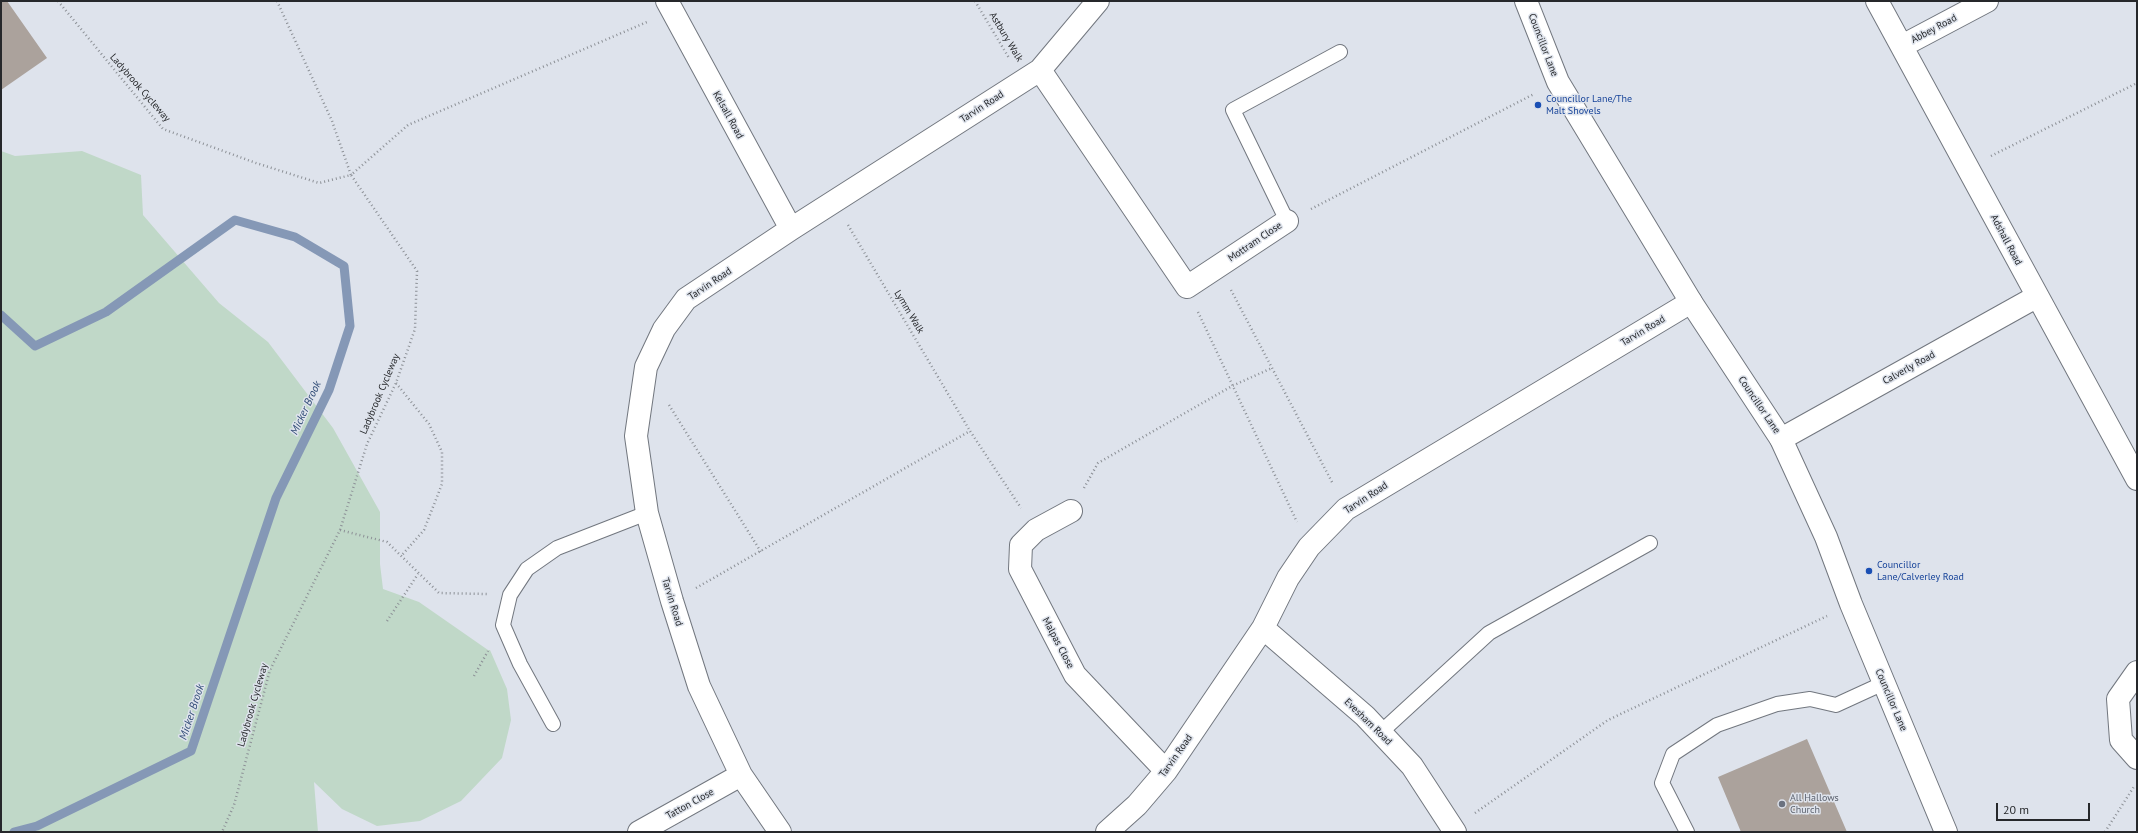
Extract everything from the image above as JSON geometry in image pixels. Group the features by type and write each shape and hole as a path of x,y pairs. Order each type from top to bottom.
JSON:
{"street":[{"name":"Tarvin Road","path":"780,832 742,775 699,686 672,601 647,513 636,436 646,367 664,329 686,300 834,201 1032,76 1098,1"},
{"name":"Councillor Lane","path":"1526,1 1558,82 1690,302 1781,439 1826,537 1851,604 1946,832"},
{"name":"Adshall Road","path":"1877,1 2036,297 2137,479"},
{"name":"Abbey Road","path":"1902,46 1987,1"},
{"name":"Kelsall Road","path":"669,6 791,229"},
{"path":"1032,76 1187,287"},
{"name":"Mottram Close","path":"1187,287 1288,221"},
{"name":"Calverly Road","path":"1781,439 2036,297"},
{"name":"Tarvin Road","path":"1107,832 1138,805 1166,771 1263,628 1288,578 1309,547 1346,509 1690,302"},
{"name":"Malpas Close","path":"1071,511 1036,530 1021,545 1020,569 1075,675 1166,771"},
{"name":"Evesham Road","path":"1263,628 1365,716 1412,766 1454,830"},
{"path":"2137,672 2118,699 2121,740 2137,758"},
{"name":"Tatton Close","path":"639,832 742,775"}],"lane":[{"path":"1288,221 1233,110 1340,52"},
{"path":"553,724 520,664 503,625 510,595 527,569 557,548 647,513"},
{"path":"1380,733 1489,633 1650,543"},
{"path":"1687,832 1662,783 1674,754 1717,725 1777,704 1810,699 1836,705 1884,683"}],"path":[{"name":"Ladybrook Cycleway","path":"58,1 163,129 256,163 319,183 351,175 417,272 415,329 396,383 367,444 340,530 270,670 234,805 222,832"},
{"path":"277,1 332,121 351,175 408,125 669,6"},
{"name":"Astbury Walk","path":"974,1 1032,76"},
{"name":"Mottram Close","path":"1288,221 1558,82"},
{"path":"1968,168 2137,82"},
{"name":"Lymm Walk","path":"834,201 970,431 1036,530"},
{"path":"1219,266 1346,509"},
{"path":"1187,287 1232,386 1309,547"},
{"path":"646,367 761,552"},
{"path":"1071,511 1098,463 1232,386 1272,368"},
{"path":"396,383 429,424 442,452 442,484 424,530 402,555"},
{"path":"672,601 761,552 970,431"},
{"path":"340,530 387,542 402,555 418,574 439,593 510,595"},
{"path":"387,621 418,574"},
{"path":"1454,830 1608,720 1851,604"},
{"path":"2105,832 2137,782"}],"green space":[{"path":"1,151 15,156 82,151 141,175 143,215 219,303 268,342 333,428 380,512 380,564 383,589 419,602 490,650 507,689 511,720 502,758 461,801 420,821 377,826 342,809 314,782 318,832 1,832"}],"building":[{"path":"1,1 7,1 47,58 1,90"},
{"name":"All Hallows Church","path":"1807,739 1847,832 1741,832 1718,777"}],"waterway":[{"name":"Micker Brook","path":"1,315 35,346 106,312 235,220 295,237 344,266 350,326 329,390 276,498 191,751 37,826 14,832"}],"place":[{"name":"Councillor Lane/The Malt Shovels","path":"1538,105"},
{"name":"Councillor Lane/Calverley Road","path":"1869,571"},
{"name":"All Hallows Church","path":"1782,804"}]}
